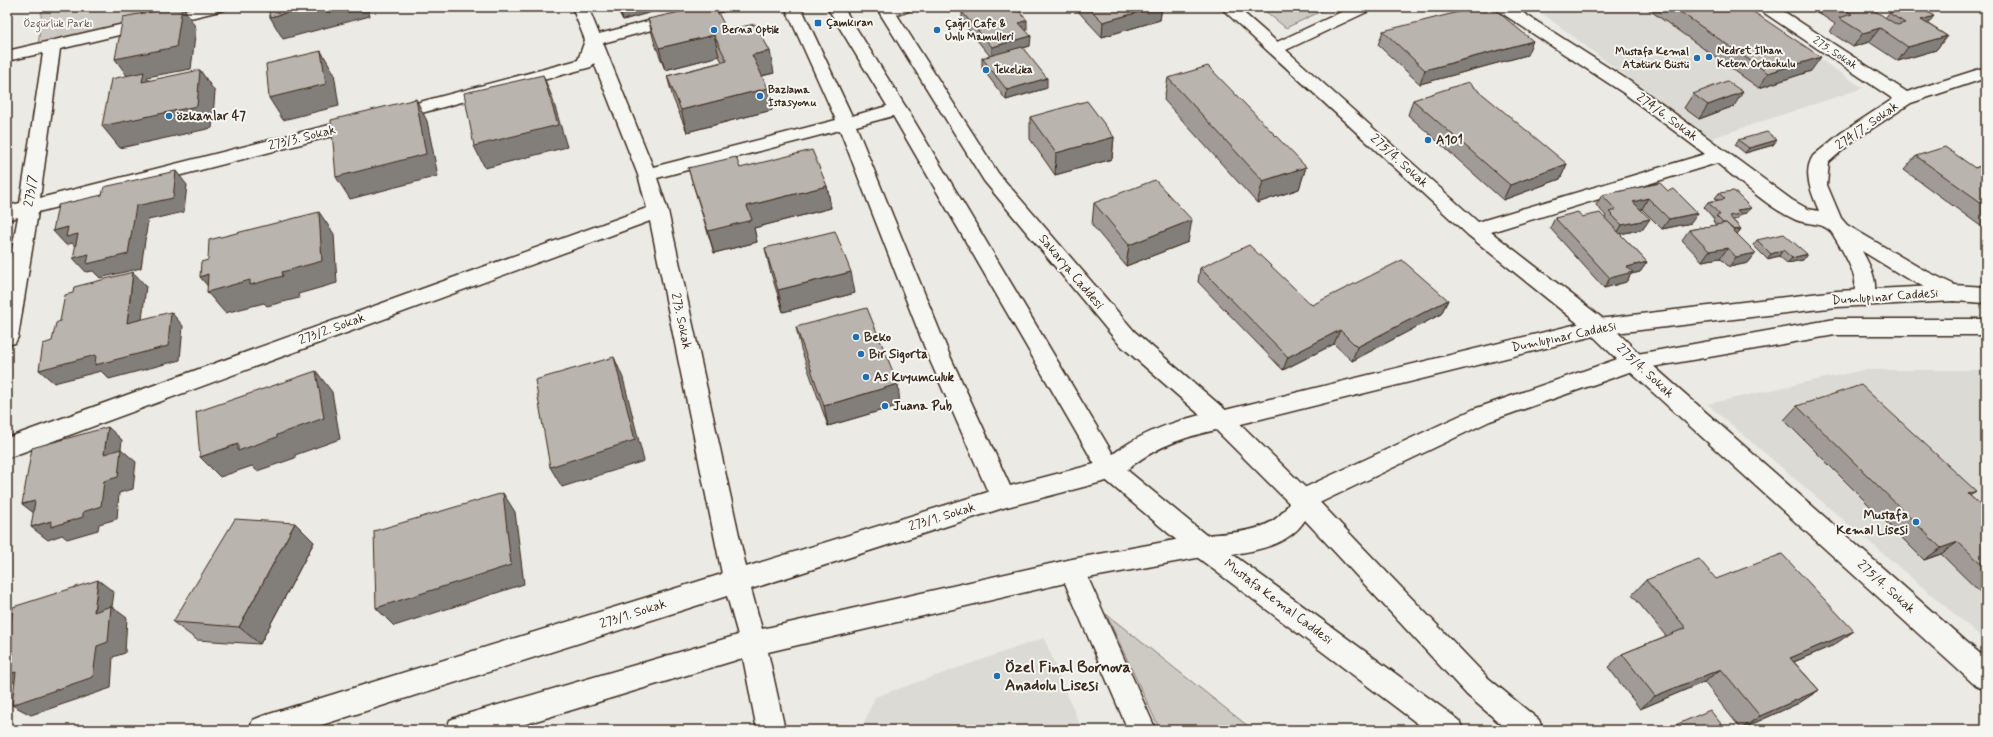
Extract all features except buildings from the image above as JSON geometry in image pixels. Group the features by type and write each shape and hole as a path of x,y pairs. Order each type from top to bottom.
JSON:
{"street":[{"path":"7,56 218,7"},
{"name":"273. Sokak","path":"580,7 647,175 658,211 736,581 753,643 771,730"},
{"path":"593,41 720,7"},
{"path":"793,7 846,123 940,356 1003,498"},
{"path":"835,7 898,108 1110,470"},
{"name":"275/4. Sokak","path":"1228,7 1474,230 1598,327 1634,362 1986,677"},
{"path":"1276,49 1365,7"},
{"name":"274/6. Sokak","path":"1503,7 1630,90 1785,205 1803,215 1836,224"},
{"name":"275. Sokak","path":"1766,7 1905,99"},
{"name":"Sakarya Caddesi","path":"892,9 991,177 1127,338 1221,420 1302,500"},
{"name":"273/3. Sokak","path":"7,212 365,122 585,63 593,41"},
{"name":"273/7","path":"7,337 29,207 52,46"},
{"name":"274/7. Sokak","path":"1864,298 1865,279 1858,262 1836,224 1818,185 1820,160 1847,137 1905,99 1986,72"},
{"path":"647,175 898,108"},
{"path":"1474,230 1720,156"},
{"name":"273/2. Sokak","path":"7,448 658,211"},
{"path":"1836,224 1913,273 1954,293"},
{"name":"Dumlupınar Caddesi","path":"1110,470 1126,455 1171,432 1202,423 1221,420 1598,327 1837,299 1954,293 1986,295"},
{"name":"Dumlupınar Caddesi","path":"1302,500 1482,415 1634,362 1835,327 1986,327"},
{"name":"273/1. Sokak","path":"263,730 1003,498 1110,470"},
{"name":"Mustafa Kemal Caddesi","path":"1110,470 1202,546 1449,730"},
{"path":"460,730 753,643 1072,570 1202,546 1252,540 1275,533 1293,518 1302,500 1477,686 1529,730"},
{"path":"1072,570 1142,730"}],"shaded area":[{"name":"Nedret İlhan Keten Ortaokulu","path":"1534,7 1742,7 1863,88 1709,139"},
{"name":"Mustafa Kemal Lisesi","path":"1863,370 1986,370 1986,641 1707,404"},
{"name":"Özel Final Bornova Anadolu Lisesi","path":"1044,638 1082,730 861,730 875,697"}],"green space":[{"name":"Özgürlük Parkı","path":"42,7 220,7 38,48"},
{"path":"1260,7 1330,7 1286,28"},
{"path":"1106,614 1253,730 1160,730"}],"place":[{"name":"Çamkıran","path":"818,23"},
{"name":"Berna Optik","path":"714,30"},
{"name":"Çağrı Cafe & Unlu Mamulleri","path":"937,30"},
{"name":"Nedret İlhan Keten Ortaokulu","path":"1709,57"},
{"name":"Mustafa Kemal Atatürk Büstü","path":"1697,58"},
{"name":"Tekelika","path":"986,70"},
{"name":"Bazlama İstasyonu","path":"760,96"},
{"name":"özkanlar 47","path":"169,116"},
{"name":"A101","path":"1428,140"},
{"name":"Beko","path":"856,337"},
{"name":"Bir Sigorta","path":"861,354"},
{"name":"As Kuyumculuk","path":"866,377"},
{"name":"Juana Pub","path":"885,406"},
{"name":"Mustafa Kemal Lisesi","path":"1916,522"},
{"name":"Özel Final Bornova Anadolu Lisesi","path":"997,676"}]}
